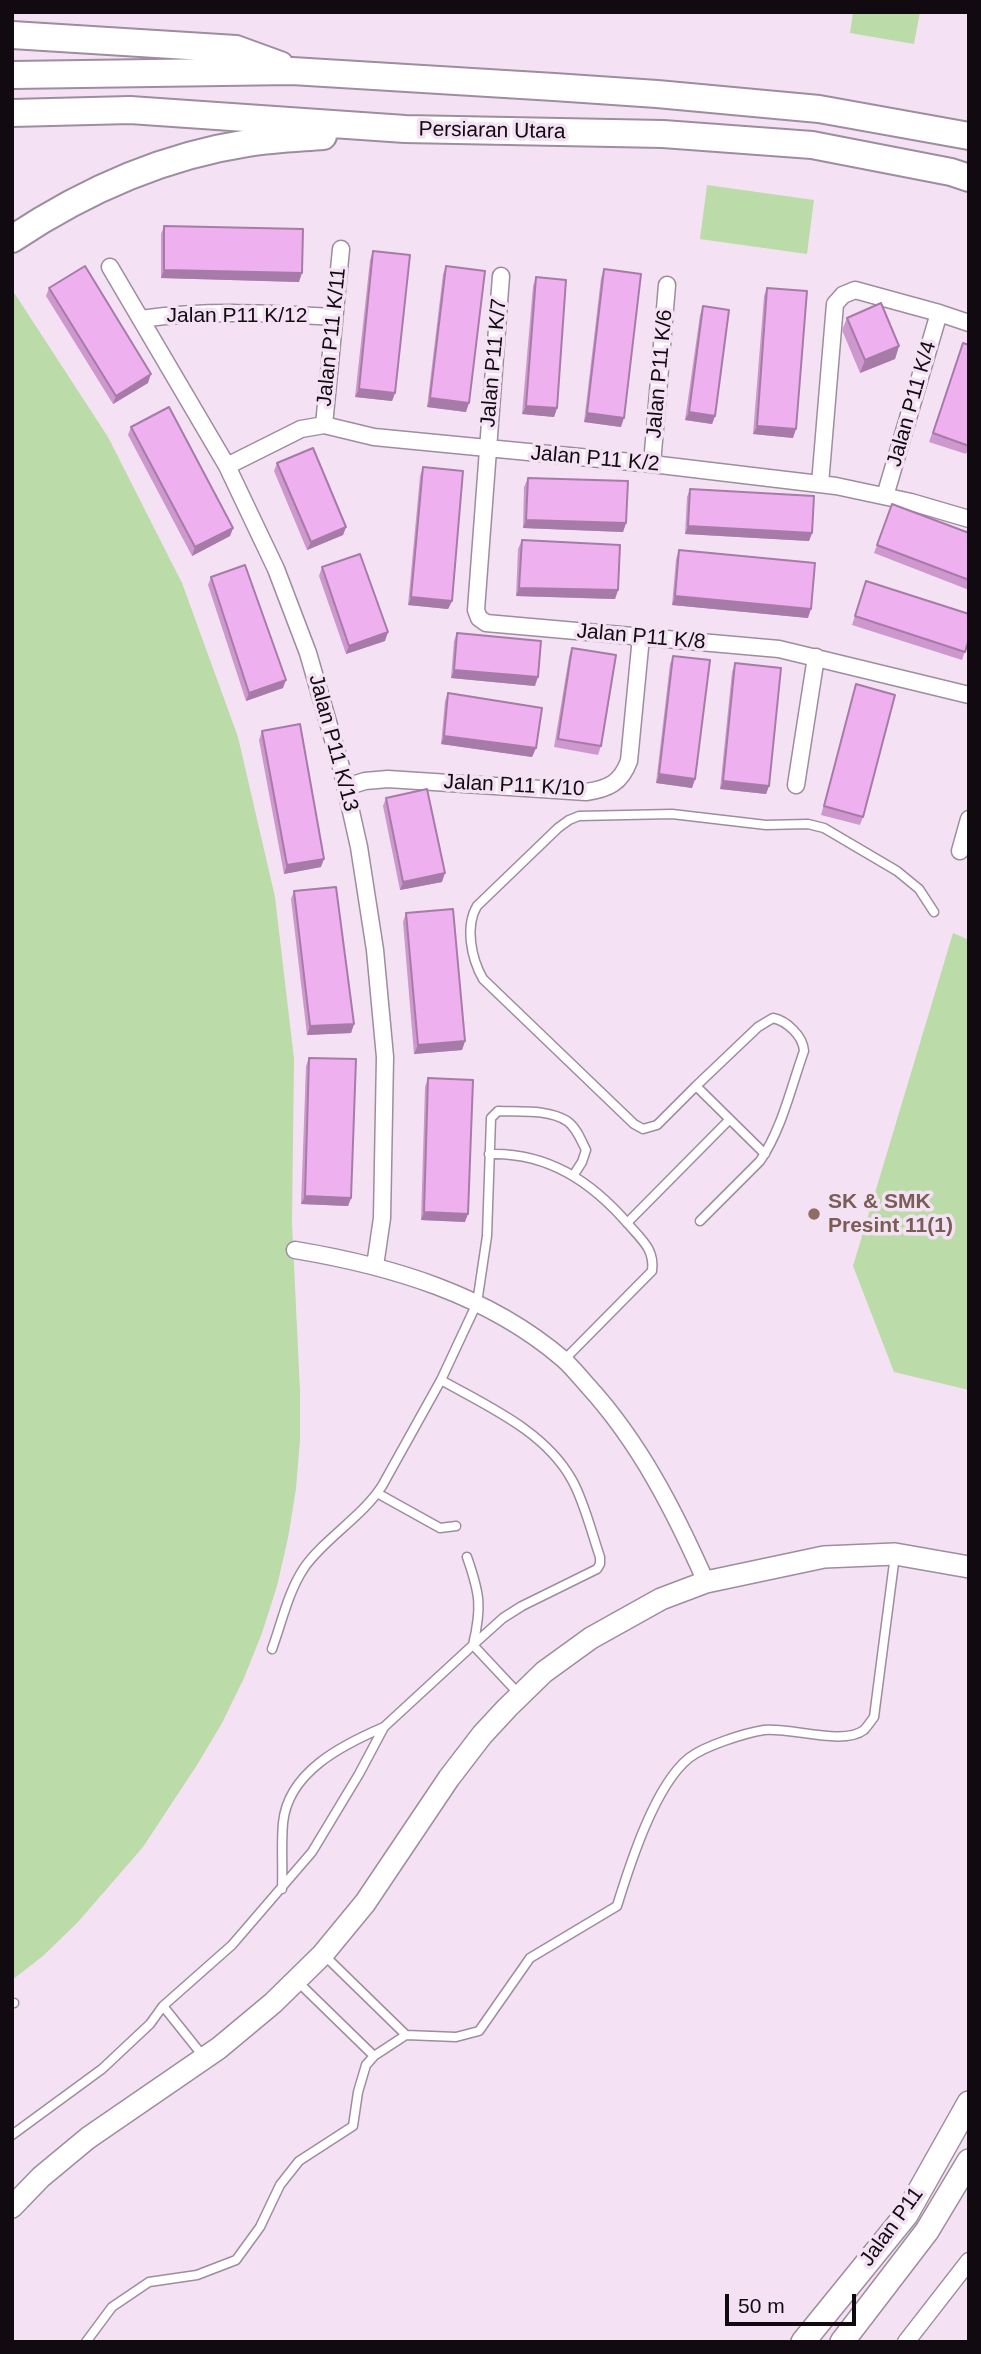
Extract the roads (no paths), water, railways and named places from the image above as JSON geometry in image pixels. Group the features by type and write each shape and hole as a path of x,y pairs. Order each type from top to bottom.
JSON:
{"main road":[{"path":"12,35 236,49 292,71"},
{"name":"Persiaran Utara","path":"12,75 292,71 657,94 820,109 969,136"},
{"name":"Persiaran Utara","path":"12,113 130,110 405,129 663,134 812,145 951,172 969,178"},
{"path":"12,239 92,191 149,168 206,151 249,143 405,129"},
{"name":"Jalan P11","path":"807,2339 906,2215 969,2103"},
{"name":"Jalan P11","path":"842,2342 927,2231 969,2161"}],"street":[{"name":"Jalan P11 K/11","path":"324,425 341,249"},
{"name":"Jalan P11 K/13","path":"110,267 227,466 276,569 308,653 346,787 359,847 375,950 385,1057 382,1217 375,1266"},
{"name":"Jalan P11 K/7","path":"487,450 502,276"},
{"name":"Jalan P11 K/6","path":"652,464 667,285"},
{"path":"820,484 835,304 843,295 855,290 969,323"},
{"name":"Jalan P11 K/12","path":"141,319 177,314 258,313 333,317"},
{"name":"Jalan P11 K/4","path":"885,496 939,313"},
{"name":"Jalan P11 K/2","path":"227,466 301,429 324,425 374,437 652,464 820,484 885,496 969,519"},
{"name":"Jalan P11 K/8","path":"487,450 477,610 479,618 486,622 779,649 969,695"},
{"name":"Jalan P11 K/10","path":"346,787 365,781 388,779 586,792 602,790 615,784 629,761 641,637"},
{"path":"796,785 816,657"},
{"path":"960,851 969,819"},
{"path":"295,1250 375,1266 438,1285 477,1303 526,1332 564,1360 599,1398 637,1448 680,1522 706,1581"},
{"path":"12,2207 41,2177 88,2138 204,2058 273,2003 323,1954 365,1903 449,1778 482,1735 544,1672 591,1638 661,1599 706,1581 824,1557 895,1554 969,1567"},
{"path":"906,2342 969,2261"}],"lane":[{"path":"700,1221 765,1154 804,1051 799,1035 779,1019 766,1020 657,1125 643,1129 483,979 479,972 470,924 471,915 477,906 569,820 579,817 672,814 766,825 816,826 846,839 898,871 919,889 934,912"},
{"path":"696,1086 765,1154"},
{"path":"272,1648 295,1585 306,1566 377,1493 441,1380 477,1303 487,1236 491,1118 498,1111 544,1114 568,1121 586,1150 573,1176"},
{"path":"627,1223 729,1120"},
{"path":"489,1154 511,1153 535,1158 573,1176 606,1199 650,1249 652,1271 564,1360"},
{"path":"12,2135 102,2069 150,2024 163,2006 232,1945 312,1852 384,1727 503,1618 597,1569 600,1564 600,1557 572,1480 549,1451 521,1425 441,1380"},
{"path":"377,1493 440,1528 456,1526"},
{"path":"86,2342 112,2307 149,2282 197,2275 236,2260 260,2227 280,2185 299,2161 353,2126 358,2091 366,2065 374,2056 406,2035 456,2037 480,2031 530,1958 617,1906 629,1866 666,1786 690,1758 730,1738 765,1730 799,1731 841,1737 863,1731 874,1717 895,1554"},
{"path":"467,1557 477,1586 481,1614 474,1645"},
{"path":"474,1645 520,1695"},
{"path":"282,1889 283,1822 288,1799 320,1762 357,1738 384,1727"},
{"path":"323,1954 406,2035"},
{"path":"296,1980 374,2056"},
{"path":"163,2006 204,2058"}],"place":[{"name":"SK & SMK Presint 11(1)","path":"814,1214"}]}
